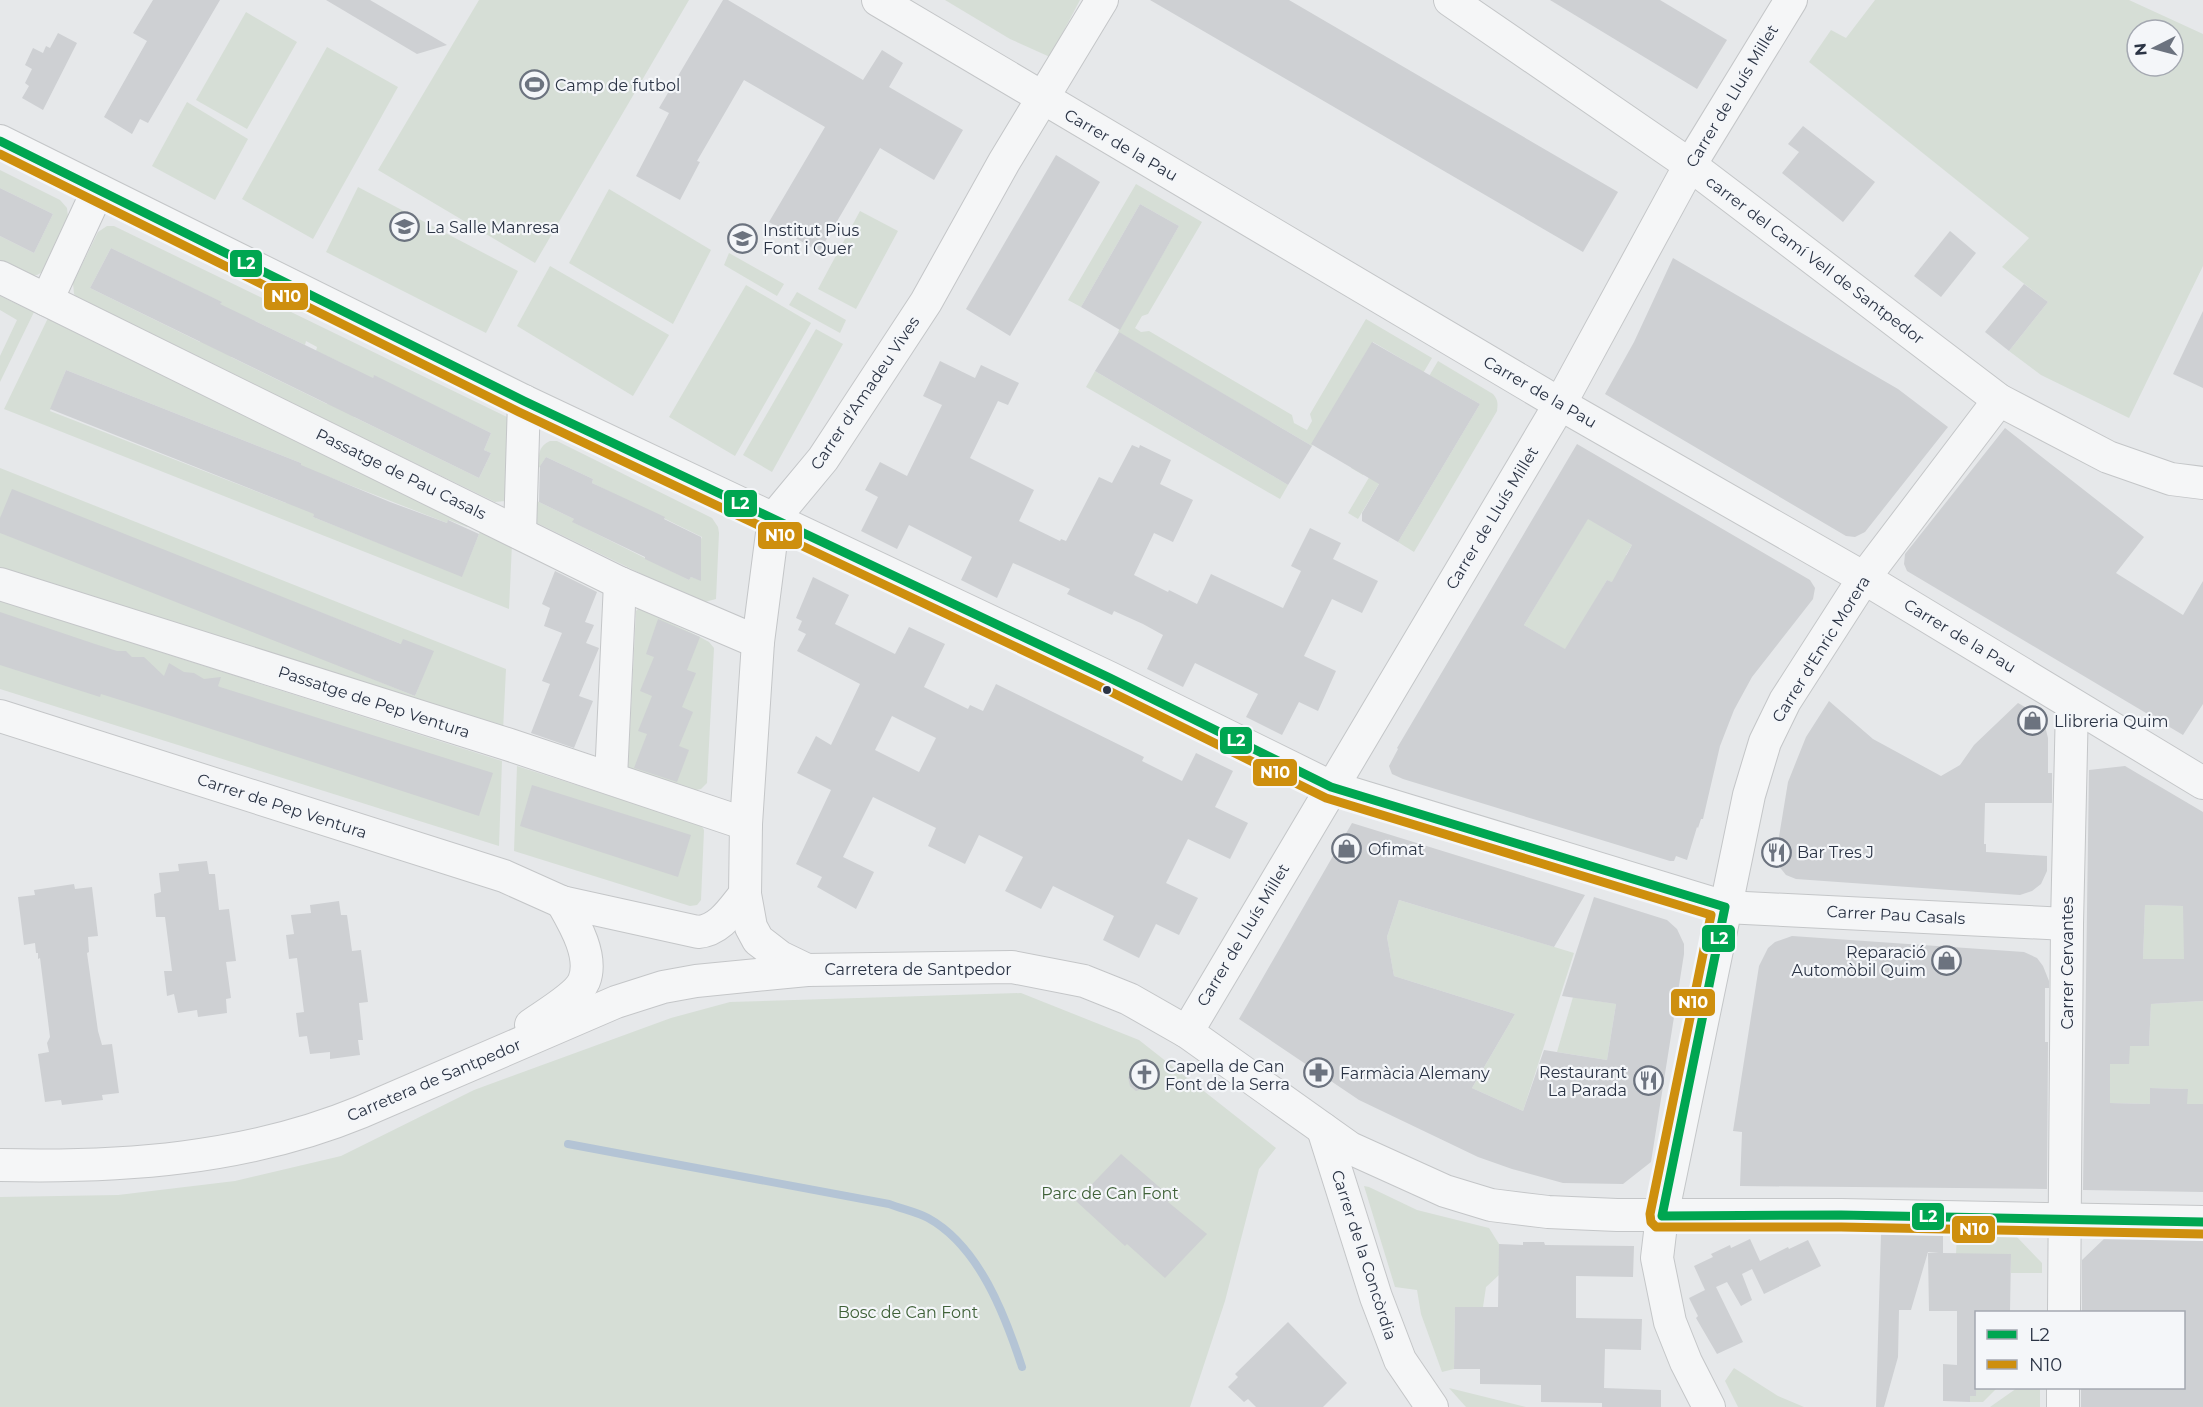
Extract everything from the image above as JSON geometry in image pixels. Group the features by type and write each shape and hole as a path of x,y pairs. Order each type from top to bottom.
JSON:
{"street":[{"name":"Carrer de la Pau","path":"878,0 1560,404 1864,578 2203,783"},
{"name":"Carrer d'Amadeu Vives","path":"774,518 823,459 926,302 1004,162 1102,0"},
{"name":"carrer del Camí Vell de Santpedor","path":"1450,0 1690,165 1999,400"},
{"name":"Carrer de Lluís Millet","path":"1186,1032 1560,404 1690,165 1791,0"},
{"name":"Carrer Pau Casals","path":"0,141 524,401 1110,678 1331,787 1725,907 2067,924"},
{"path":"47,300 98,190"},
{"name":"Passatge de Pau Casals","path":"0,277 620,583 758,642"},
{"path":"1999,400 2108,457 2171,479 2203,483"},
{"name":"Carrer d'Enric Morera","path":"1709,1407 1686,1362 1670,1322 1657,1258 1662,1216 1749,795 1765,741 1785,701 1864,578 1999,400"},
{"path":"520,533 524,401"},
{"path":"774,518 758,642 746,824 745,894 751,927 759,940 780,957 807,970"},
{"path":"611,778 620,583"},
{"name":"Passatge de Pep Ventura","path":"0,584 611,778 746,824"},
{"name":"Carrer Cervantes","path":"2064,1311 2067,924 2072,705"},
{"name":"Carrer de Pep Ventura","path":"0,716 504,876 562,902 698,932 709,931 720,924 745,894"},
{"path":"489,1056 575,992 584,981 586,964 584,948 562,902"},
{"name":"Carretera de Santpedor","path":"0,1165 119,1163 185,1158 247,1148 319,1129 616,1002 663,987 696,981 807,970 1012,967 1084,981 1129,999 1186,1032 1350,1148 1445,1191 1491,1204 1548,1212 1662,1216 1841,1215 2203,1222"},
{"name":"Carrer de la Concòrdia","path":"1323,1129 1376,1297 1400,1360 1432,1407"},
{"path":"2063,1389 2063,1407"}],"green space":[{"name":"Camp de futbol","path":"479,0 689,0 535,263 378,170"},
{"path":"945,0 1080,0 1050,57 1010,39"},
{"path":"1875,0 2129,0 2168,18 2125,18 2125,78 2185,78 2185,26 2203,34 2203,266 2129,418 2041,375 2009,351 2048,302 2002,267 2029,238 1809,62 1831,30 1846,38"},
{"path":"246,12 297,42 247,129 196,100"},
{"path":"327,47 398,87 313,239 242,199"},
{"path":"187,102 248,139 215,200 152,166"},
{"path":"0,170 60,200 67,208 68,217 44,271 37,275 31,276 0,262 0,236 34,253 53,214 0,188"},
{"path":"1136,184 1202,222 1148,314 1142,316 1135,328 1141,332 1149,331 1292,415 1294,423 1307,430 1312,421 1310,414 1366,319 1432,358 1363,475 1351,468 1412,365 1373,342 1312,446 1118,332 1179,226 1140,204 1081,307 1068,300"},
{"path":"358,187 518,271 486,333 326,252"},
{"path":"609,189 711,250 673,324 569,263"},
{"path":"860,211 898,231 856,309 818,289"},
{"path":"107,226 114,226 507,417 509,431 505,501 495,502 79,300 74,294 73,283 98,232","holes":["111,248 221,302 200,342 90,288","249,318 305,345 306,341 317,347 316,351 346,365 327,404 231,357","374,376 491,433 484,450 491,453 479,478 354,417"]},
{"path":"729,253 784,284 777,296 724,265"},
{"path":"550,266 669,335 633,396 517,326"},
{"path":"746,285 811,323 735,456 669,417"},
{"path":"797,292 846,320 840,333 789,305"},
{"path":"0,296 34,312 0,382 0,356 17,320 0,310"},
{"path":"48,318 469,524 467,527 449,520 447,523 329,477 313,517 462,576 481,529 512,544 509,609 4,409","holes":["66,370 301,463 286,503 50,411"]},
{"path":"816,329 843,344 772,472 743,455"},
{"path":"1438,361 1493,394 1497,402 1497,411 1414,552 1398,542 1480,404 1440,381 1358,519 1348,513"},
{"path":"1095,371 1288,485 1280,499 1086,387"},
{"path":"550,441 557,441 712,518 719,533 716,599 701,603 537,523 537,501 574,519 573,522 689,580 691,577 697,579 701,571 701,552 696,549 702,537 592,483 593,479 546,457 539,468 541,449"},
{"path":"0,468 506,669 503,731 0,568","holes":["281,597 401,644 433,651 415,696 301,650"]},
{"path":"1591,513 1602,527 1632,545 1626,555 1634,560 1614,583 1607,580 1566,650 1524,625"},
{"path":"0,601 502,761 499,846 0,689"},
{"path":"639,608 700,637 714,648 707,783 701,789 691,791 628,769 636,611"},
{"path":"517,766 701,825 704,830 701,900 697,905 690,906 514,851"},
{"path":"1399,900 1574,953 1523,1111 1472,1088 1515,1014 1394,976 1387,937"},
{"path":"2145,905 2191,906 2185,970 2152,959 2143,959"},
{"path":"1021,993 1139,1040 1276,1148 1259,1169 1225,1301 1190,1407 0,1407 0,1197 118,1195 235,1181 341,1156 474,1090 671,1018 730,1002"},
{"path":"1573,997 1616,1004 1607,1060 1557,1052"},
{"path":"2203,1001 2203,1104 2187,1104 2187,1089 2151,1088 2150,1104 2110,1103 2110,1064 2130,1046 2149,1046 2151,1004"},
{"path":"1364,1186 1417,1210 1489,1228 1499,1244 1499,1275 1486,1287 1483,1307 1455,1307 1454,1369 1442,1372 1421,1314 1417,1290 1395,1287"},
{"path":"1957,1234 2015,1235 2042,1263 2042,1273 2011,1273 2011,1254 1956,1254"},
{"path":"1734,1368 1778,1396 1804,1407 1738,1407 1725,1381"},
{"path":"1449,1388 1526,1407 1466,1407"},
{"path":"1976,1389 1996,1389 1983,1402 1970,1402 1970,1396 1976,1396"},
{"path":"2016,1389 2040,1389 2040,1407 1990,1407"}],"building":[{"path":"153,0 220,0 148,123 140,119 132,134 104,117 147,41 133,33"},
{"path":"326,0 370,0 447,45 417,54"},
{"path":"723,0 728,0 863,80 882,50 903,63 889,87 963,130 934,180 880,148 819,252 769,222 825,127 744,80 697,161 700,162 680,200 636,176 669,113 659,108"},
{"path":"1150,0 1289,0 1618,192 1583,252"},
{"path":"1550,0 1660,0 1727,40 1697,89"},
{"path":"58,33 77,43 43,110 22,98 29,86 25,83 32,69 25,65 33,48 43,53 46,46 50,48"},
{"path":"1803,126 1875,182 1843,222 1782,173 1799,152 1788,144"},
{"path":"1056,155 1100,182 1010,336 966,309"},
{"path":"0,188 53,214 34,253 0,236"},
{"path":"1140,204 1179,226 1120,330 1081,307"},
{"path":"1950,231 1976,253 1941,297 1914,276"},
{"path":"111,248 222,302 220,304 373,378 374,375 491,433 484,450 491,453 479,478 90,288"},
{"path":"1673,258 1898,389 1948,427 1865,532 1855,537 1846,536 1605,394 1634,342"},
{"path":"2024,284 2048,302 2009,351 1985,332"},
{"path":"2203,311 2203,388 2173,374"},
{"path":"1119,332 1312,446 1288,485 1095,371"},
{"path":"1372,342 1480,404 1398,542 1362,521 1362,513 1379,484 1311,444"},
{"path":"940,361 975,378 981,365 1019,383 1008,405 998,401 970,458 1034,490 1019,521 1060,541 1061,539 1066,541 1099,477 1112,483 1132,445 1139,448 1140,445 1171,460 1160,484 1193,500 1173,542 1154,533 1134,575 1168,592 1169,590 1197,604 1211,574 1283,608 1301,571 1291,566 1310,528 1341,543 1333,559 1378,581 1362,613 1332,599 1304,656 1336,671 1318,711 1299,702 1282,735 1246,717 1258,694 1195,663 1183,687 1147,669 1163,635 1143,624 1114,611 1112,615 1067,594 1070,589 1013,563 997,598 961,580 972,557 909,525 897,549 861,531 878,497 865,490 880,462 907,476 942,405 923,396"},
{"path":"66,370 301,463 301,465 390,502 447,523 448,520 479,534 462,577 313,517 314,514 50,409"},
{"path":"2005,428 2144,537 2116,573 2183,615 2203,581 2203,704 2183,735 1907,571 1904,564 1905,554"},
{"path":"1577,444 1810,580 1815,588 1813,599 1752,677 1734,710 1720,746 1703,819 1697,827 1687,860 1676,856 1674,861 1670,861 1403,779 1392,774 1389,766 1397,748","holes":["1588,519 1632,545 1612,582 1607,580 1565,649 1524,625"]},
{"path":"546,457 593,479 592,483 665,517 664,519 701,537 701,581 691,577 689,580 645,559 572,522 574,519 539,502 540,466"},
{"path":"12,489 401,644 403,639 434,651 415,696 0,533 0,518"},
{"path":"555,571 597,592 585,622 594,625 586,643 599,648 579,696 593,701 574,748 531,733 550,684 542,681 562,633 544,626 550,608 542,604"},
{"path":"813,577 849,595 835,624 895,654 909,627 945,644 924,687 968,709 970,705 983,711 996,684 1144,757 1142,761 1182,781 1196,753 1233,771 1215,807 1248,823 1230,859 1188,839 1166,883 1198,898 1179,935 1156,924 1139,958 1103,940 1114,916 1053,886 1041,909 1005,891 1023,857 979,835 965,864 928,846 936,828 873,797 843,857 874,872 856,909 817,887 822,877 796,864 831,790 797,773 816,736 831,745 860,684 797,651 806,634 798,630 802,621 796,618","holes":["892,716 936,738 919,772 875,750"]},
{"path":"0,612 117,651 126,651 132,657 144,657 164,676 169,663 184,672 194,673 204,679 221,677 218,686 220,687 493,773 479,816 171,716 101,694 100,697 0,665"},
{"path":"658,619 700,637 687,670 696,673 682,707 693,712 679,746 689,750 677,782 634,768 647,734 638,731 652,696 640,691 654,657 646,654"},
{"path":"1829,701 1873,739 1941,776 1960,765 1974,745 2018,703 2032,711 2045,726 2048,738 2048,773 2052,773 2052,803 1985,803 1984,844 1986,844 1986,852 2047,856 2047,871 2041,884 2032,891 2020,895 1796,879 1786,875 1778,865 1776,855 1788,782 1806,737"},
{"path":"2125,766 2203,812 2203,1001 2151,1004 2149,1046 2130,1046 2129,1064 2110,1064 2110,1103 2150,1104 2150,1088 2188,1089 2187,1104 2203,1104 2203,1192 2083,1190 2089,770","holes":["2145,905 2183,906 2184,959 2143,959"]},
{"path":"532,785 691,835 678,877 520,826"},
{"path":"1352,823 1585,895 1554,947 1399,900 1387,937 1394,976 1515,1014 1472,1088 1523,1111 1544,1050 1607,1060 1616,1004 1562,996 1594,897 1667,920 1677,929 1684,944 1684,954 1651,1162 1623,1184 1563,1183 1512,1169 1478,1157 1359,1100 1239,1019"},
{"path":"207,861 209,874 215,874 219,910 229,909 236,961 226,962 231,998 226,999 227,1013 198,1017 197,1010 178,1013 174,994 167,996 164,971 172,971 165,917 156,917 154,894 161,892 159,873 179,871 178,864"},
{"path":"74,884 75,889 92,887 98,936 88,937 89,952 87,953 98,1031 102,1045 112,1044 119,1093 102,1095 103,1100 62,1105 61,1100 45,1102 38,1054 49,1052 47,1043 50,1037 40,958 38,959 35,943 24,945 18,897 35,895 34,890"},
{"path":"339,901 341,915 347,915 352,951 361,950 368,1002 359,1003 363,1040 358,1040 360,1055 330,1059 330,1052 310,1054 307,1036 299,1037 296,1013 304,1012 297,958 289,959 286,935 294,934 291,915 311,913 310,905"},
{"path":"1792,936 2024,952 2037,958 2049,981 2049,988 2045,988 2045,1042 2048,1042 2047,1189 1740,1186 1742,1132 1733,1131 1759,966 1768,948 1775,942"},
{"name":"Capella de Can Font de la Serra","path":"1146,1058 1160,1072 1145,1088 1136,1091 1130,1086 1128,1077"},
{"path":"1121,1154 1172,1198 1168,1202 1207,1234 1165,1278 1127,1244 1125,1246 1076,1201"},
{"path":"1881,1234 1943,1235 1943,1253 2011,1254 2010,1311 1975,1311 1976,1396 1970,1396 1970,1402 1943,1401 1943,1364 1957,1365 1957,1311 1929,1311 1928,1253 1939,1253 1928,1252 1911,1310 1899,1310 1898,1357 1884,1407 1876,1407"},
{"path":"2105,1238 2203,1240 2203,1407 2081,1407 2081,1389 2185,1389 2185,1311 2082,1311 2082,1260"},
{"path":"1750,1239 1760,1261 1808,1240 1821,1266 1764,1294 1752,1269 1742,1274 1752,1300 1741,1306 1727,1282 1716,1287 1743,1342 1717,1354 1696,1318 1698,1316 1689,1298 1705,1290 1694,1266 1713,1257 1711,1254"},
{"path":"1523,1242 1544,1242 1545,1245 1634,1246 1633,1277 1576,1276 1576,1318 1642,1319 1641,1350 1605,1349 1604,1388 1661,1390 1661,1407 1602,1407 1602,1403 1541,1402 1541,1385 1480,1384 1480,1369 1454,1369 1455,1307 1498,1307 1499,1244 1523,1245"},
{"path":"1288,1322 1347,1383 1323,1407 1256,1407 1248,1399 1244,1402 1228,1387 1238,1377 1235,1374"}],"waterway":[{"path":"568,1144 889,1204 924,1216 946,1230 976,1264 998,1304 1022,1367"}],"transit line":[{"name":"L2","path":"0,141 524,401 1110,678 1331,787 1725,907 1662,1216 1841,1215 2203,1222"},
{"name":"N10","path":"0,154 519,412 1105,689 1326,798 1711,915 1650,1214 1651,1222 1656,1227 1841,1227 2203,1234"}],"place":[{"name":"Camp de futbol","path":"534,85"},
{"name":"La Salle Manresa","path":"405,227"},
{"name":"Institut Pius Font i Quer","path":"742,239"},
{"name":"Llibreria Quim","path":"2033,721"},
{"name":"Ofimat","path":"1347,849"},
{"name":"Bar Tres J","path":"1776,852"},
{"name":"Reparació Automòbil Quim","path":"1947,961"},
{"name":"Farmàcia Alemany","path":"1319,1073"},
{"name":"Capella de Can Font de la Serra","path":"1144,1075"},
{"name":"Restaurant La Parada","path":"1648,1081"}],"park label":[{"name":"Parc de Can Font","path":"1110,1193"},
{"name":"Bosc de Can Font","path":"908,1312"}]}
